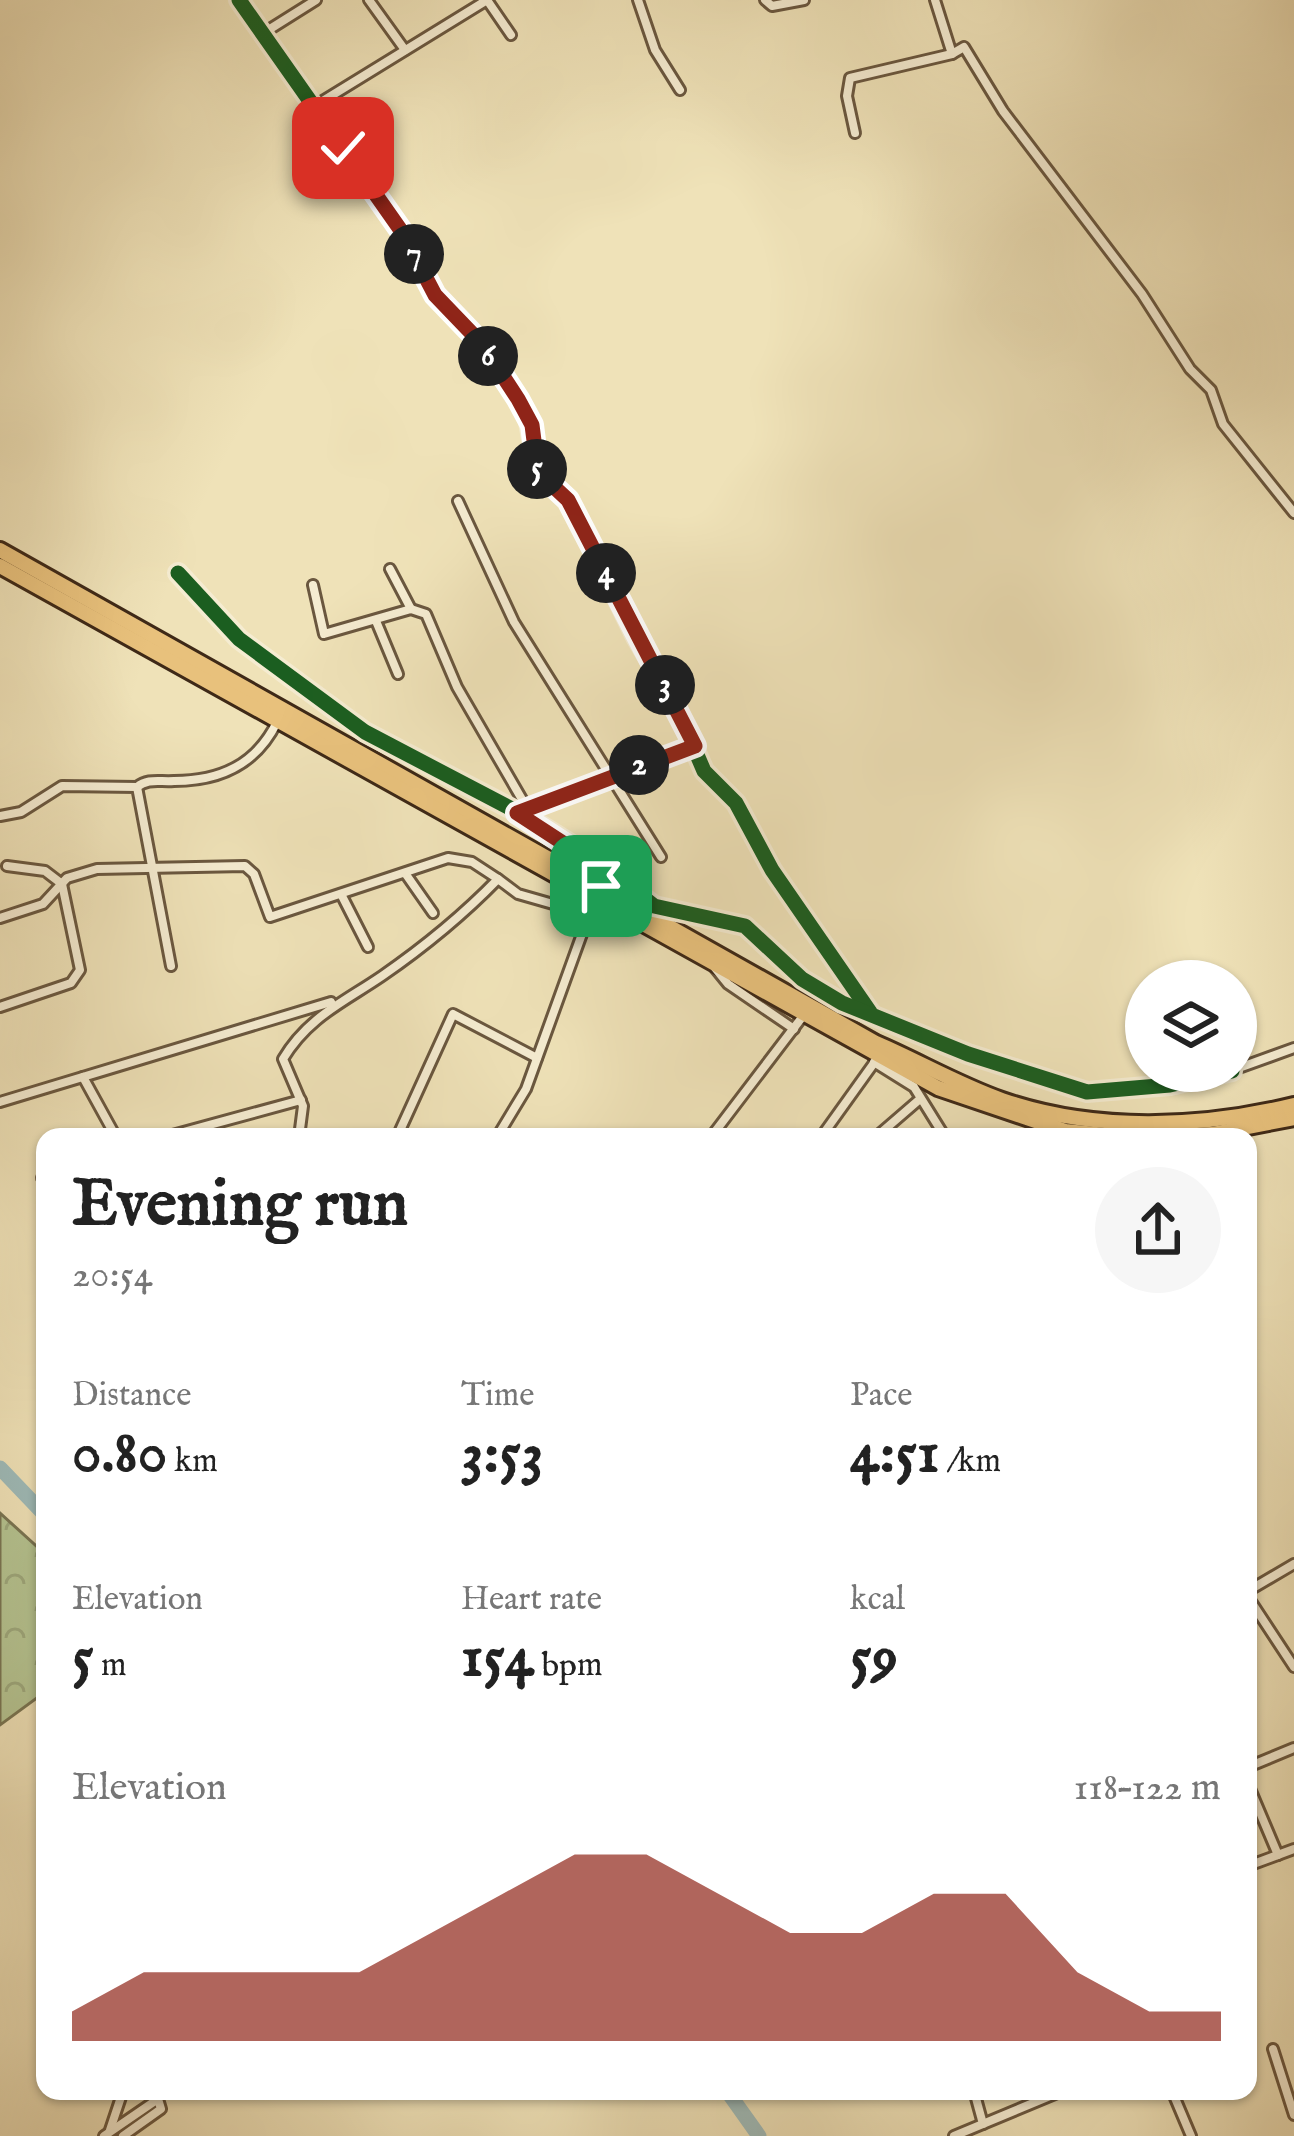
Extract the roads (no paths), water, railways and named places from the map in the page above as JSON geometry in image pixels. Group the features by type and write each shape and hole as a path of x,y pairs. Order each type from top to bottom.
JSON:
{"highway":[{"path":"0,550 876,1042 1001,1100 1068,1117 1138,1124 1209,1120 1294,1105"},
{"path":"0,566 278,721 601,885 798,1023 999,1112 1055,1128"},
{"path":"1243,1128 1294,1118"}],"street":[{"path":"239,0 402,232 435,295 482,344 528,416 538,472 568,500 707,776 736,803 772,870 870,1012"},
{"path":"262,34 303,3 316,0"},
{"path":"369,0 405,50"},
{"path":"313,106 487,0 511,34"},
{"path":"638,0 656,50 680,90"},
{"path":"765,0 772,6 804,0"},
{"path":"935,0 952,55"},
{"path":"855,133 847,96 850,78 952,55 964,47 1003,112 1142,294 1190,369 1211,390 1223,424 1294,513"},
{"path":"458,502 514,622 661,856"},
{"path":"390,569 411,609"},
{"path":"178,572 239,639 319,700 365,731 522,810 601,885 673,915 745,926 802,979 842,1003 968,1054 1087,1092 1125,1089"},
{"path":"313,585 324,634 411,609 425,614 457,687 522,810"},
{"path":"376,621 398,674"},
{"path":"0,816 21,812 62,785 137,787 149,781 206,779 236,771 278,721"},
{"path":"522,810 573,795 608,775 695,746"},
{"path":"137,787 171,966"},
{"path":"0,918 44,904 72,875 97,869 245,866 254,874 270,916 459,858 518,894 588,914"},
{"path":"0,1007 77,978 80,960 62,884 45,871 7,866"},
{"path":"405,873 433,914"},
{"path":"299,1128 301,1100 283,1059 310,1022 437,935 498,879"},
{"path":"502,1128 526,1089 601,885"},
{"path":"341,894 368,947"},
{"path":"0,1102 338,999"},
{"path":"305,1010 310,1022"},
{"path":"402,1128 454,1014 537,1058"},
{"path":"718,1128 798,1023"},
{"path":"1257,1062 1294,1048"},
{"path":"827,1128 875,1059 909,1083 939,1128"},
{"path":"83,1077 111,1128"},
{"path":"886,1128 920,1099"},
{"path":"198,1128 301,1100"},
{"path":"1257,1588 1294,1564"},
{"path":"1257,1608 1294,1667"},
{"path":"1257,1763 1294,1748"},
{"path":"1257,1805 1278,1855"},
{"path":"1257,1863 1294,1849"},
{"path":"1273,2049 1294,2115"},
{"path":"107,2134 120,2100"},
{"path":"107,2134 157,2100"},
{"path":"124,2136 161,2109 158,2100"},
{"path":"976,2100 983,2124"},
{"path":"954,2136 1040,2100"},
{"path":"1176,2100 1191,2136"}],"waterway":[{"path":"0,1468 36,1506"},
{"path":"733,2100 759,2136"}]}
